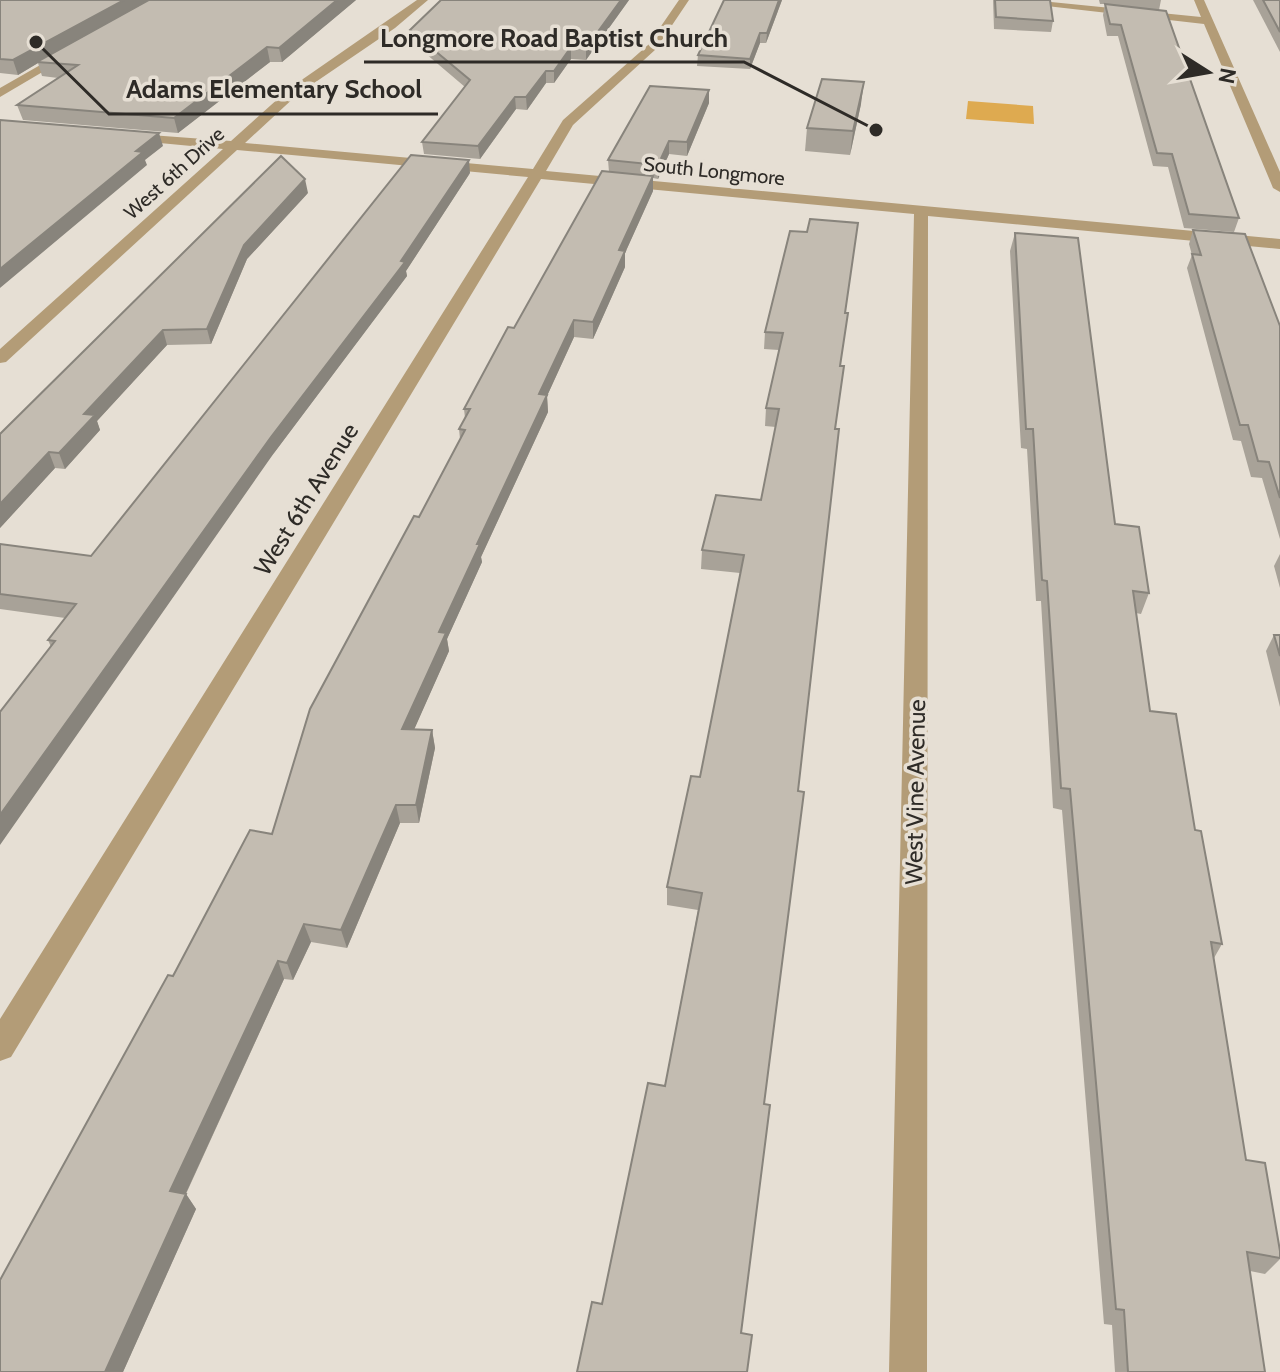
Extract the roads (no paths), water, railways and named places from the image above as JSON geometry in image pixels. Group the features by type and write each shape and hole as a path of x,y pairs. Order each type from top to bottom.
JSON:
{"street":[{"name":"West 6th Drive","path":"0,358 294,91 391,26 423,0"},
{"name":"West 6th Avenue","path":"0,1047 568,123 652,47 684,0"},
{"path":"1000,0 1208,21"},
{"path":"1199,0 1280,188"},
{"path":"0,93 76,49"},
{"name":"South Longmore","path":"105,134 538,172 921,212 1280,244"},
{"name":"West Vine Avenue","path":"908,1372 921,212"}],"place":[{"name":"Adams Elementary School","path":"36,42"},
{"name":"Longmore Road Baptist Church","path":"876,130"}]}
